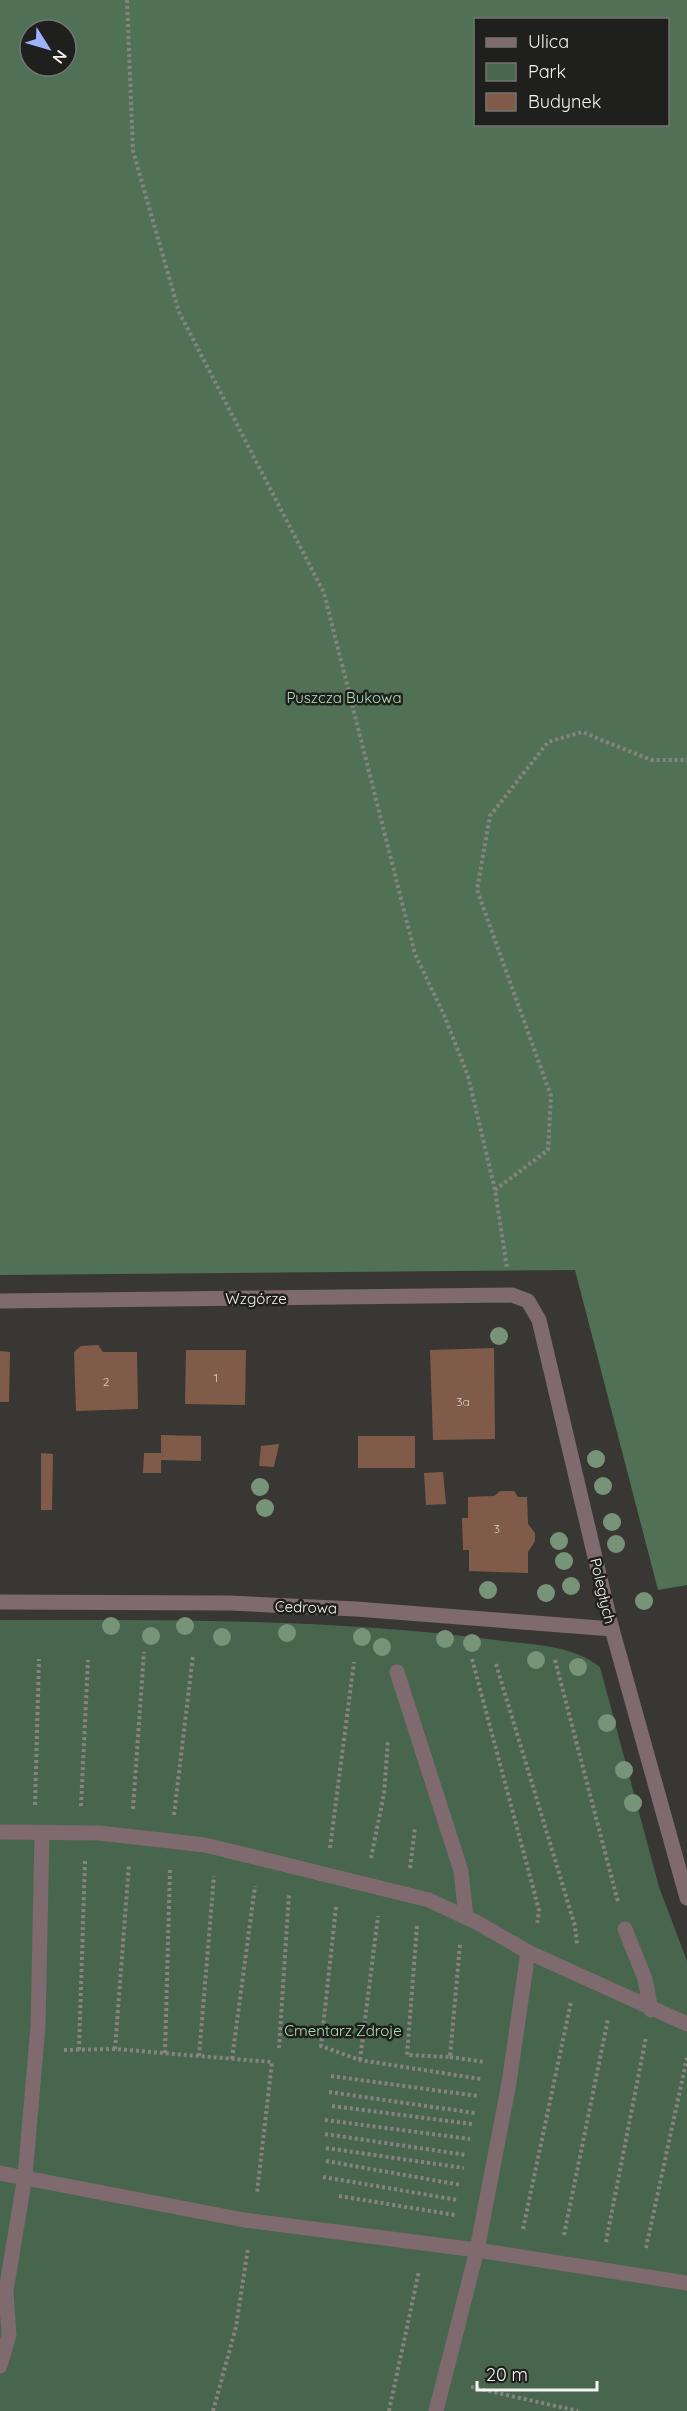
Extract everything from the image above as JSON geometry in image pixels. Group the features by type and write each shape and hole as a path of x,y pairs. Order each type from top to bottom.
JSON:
{"street":[{"name":"Wzgórze","path":"0,1300 512,1295"},
{"name":"Poległych","path":"512,1295 528,1301 539,1320 612,1629 687,1898"},
{"name":"Cedrowa","path":"0,1602 229,1604 345,1608 612,1629"},
{"path":"397,1672 461,1871 466,1917"},
{"path":"0,1832 131,1837 216,1848 381,1888 413,1897 466,1917 528,1952 651,2010 687,2024"},
{"path":"0,2366 9,2335 6,2291 25,2176 36,2051 38,1833"},
{"path":"625,1929 645,1979 651,2010"},
{"path":"436,2411 477,2250 506,2100 528,1952"},
{"path":"0,2173 244,2220 477,2250 687,2283"}],"path":[{"path":"128,0 134,151 178,312 324,593 415,954 444,1015 468,1076 495,1190 512,1295"},
{"path":"495,1190 548,1150 551,1096 477,890 490,816 548,742 582,732 651,760 687,760"},
{"path":"115,2049 144,1653"},
{"path":"38,1833 39,1659"},
{"path":"472,1659 539,1910 537,1927 528,1952"},
{"path":"79,2050 88,1660"},
{"path":"555,1660 625,1929"},
{"path":"354,1662 333,1877 321,2046 360,2061 508,2083"},
{"path":"496,1664 578,1940 517,2256"},
{"path":"365,1885 384,1794 389,1732"},
{"path":"417,1820 407,2055 450,2057 456,1959 466,1917"},
{"path":"198,2056 216,1848"},
{"path":"232,2059 258,1858"},
{"path":"279,2048 291,1866"},
{"path":"360,2061 381,1888"},
{"path":"558,2263 613,1992"},
{"path":"601,2270 651,2010"},
{"path":"36,2051 115,2049 272,2062"},
{"path":"640,2276 687,2058"},
{"path":"331,2076 506,2100"},
{"path":"329,2092 500,2129"},
{"path":"332,2106 500,2129"},
{"path":"325,2120 500,2129"},
{"path":"324,2134 493,2166"},
{"path":"326,2148 493,2166"},
{"path":"326,2161 485,2205"},
{"path":"323,2177 485,2205"},
{"path":"339,2196 485,2205"},
{"path":"389,2411 425,2244"},
{"path":"444,2380 578,2411"}],"green space":[{"name":"Puszcza Bukowa","path":"0,0 687,0 687,1585 658,1590 575,1270 0,1275"},
{"name":"Cmentarz Zdroje","path":"0,1620 248,1622 373,1628 550,1647 589,1659 600,1667 659,1887 687,1961 687,2411 0,2411"}],"building":[{"path":"98,1345 103,1352 137,1352 138,1409 76,1411 74,1352 81,1346"},
{"path":"494,1348 495,1439 433,1440 430,1350"},
{"path":"186,1350 246,1350 245,1405 185,1404"},
{"path":"0,1351 10,1352 9,1402 0,1402"},
{"path":"161,1435 201,1436 201,1461 161,1460 161,1473 143,1473 144,1453 161,1453"},
{"path":"358,1436 415,1436 415,1468 358,1468"},
{"path":"279,1444 274,1467 259,1466 261,1446"},
{"path":"41,1453 53,1454 52,1510 41,1510"},
{"path":"443,1472 446,1504 426,1505 424,1473"},
{"path":"500,1491 514,1491 518,1497 527,1497 528,1524 535,1533 535,1541 528,1552 528,1573 469,1571 469,1550 463,1550 462,1518 468,1518 468,1497 494,1496"}]}
